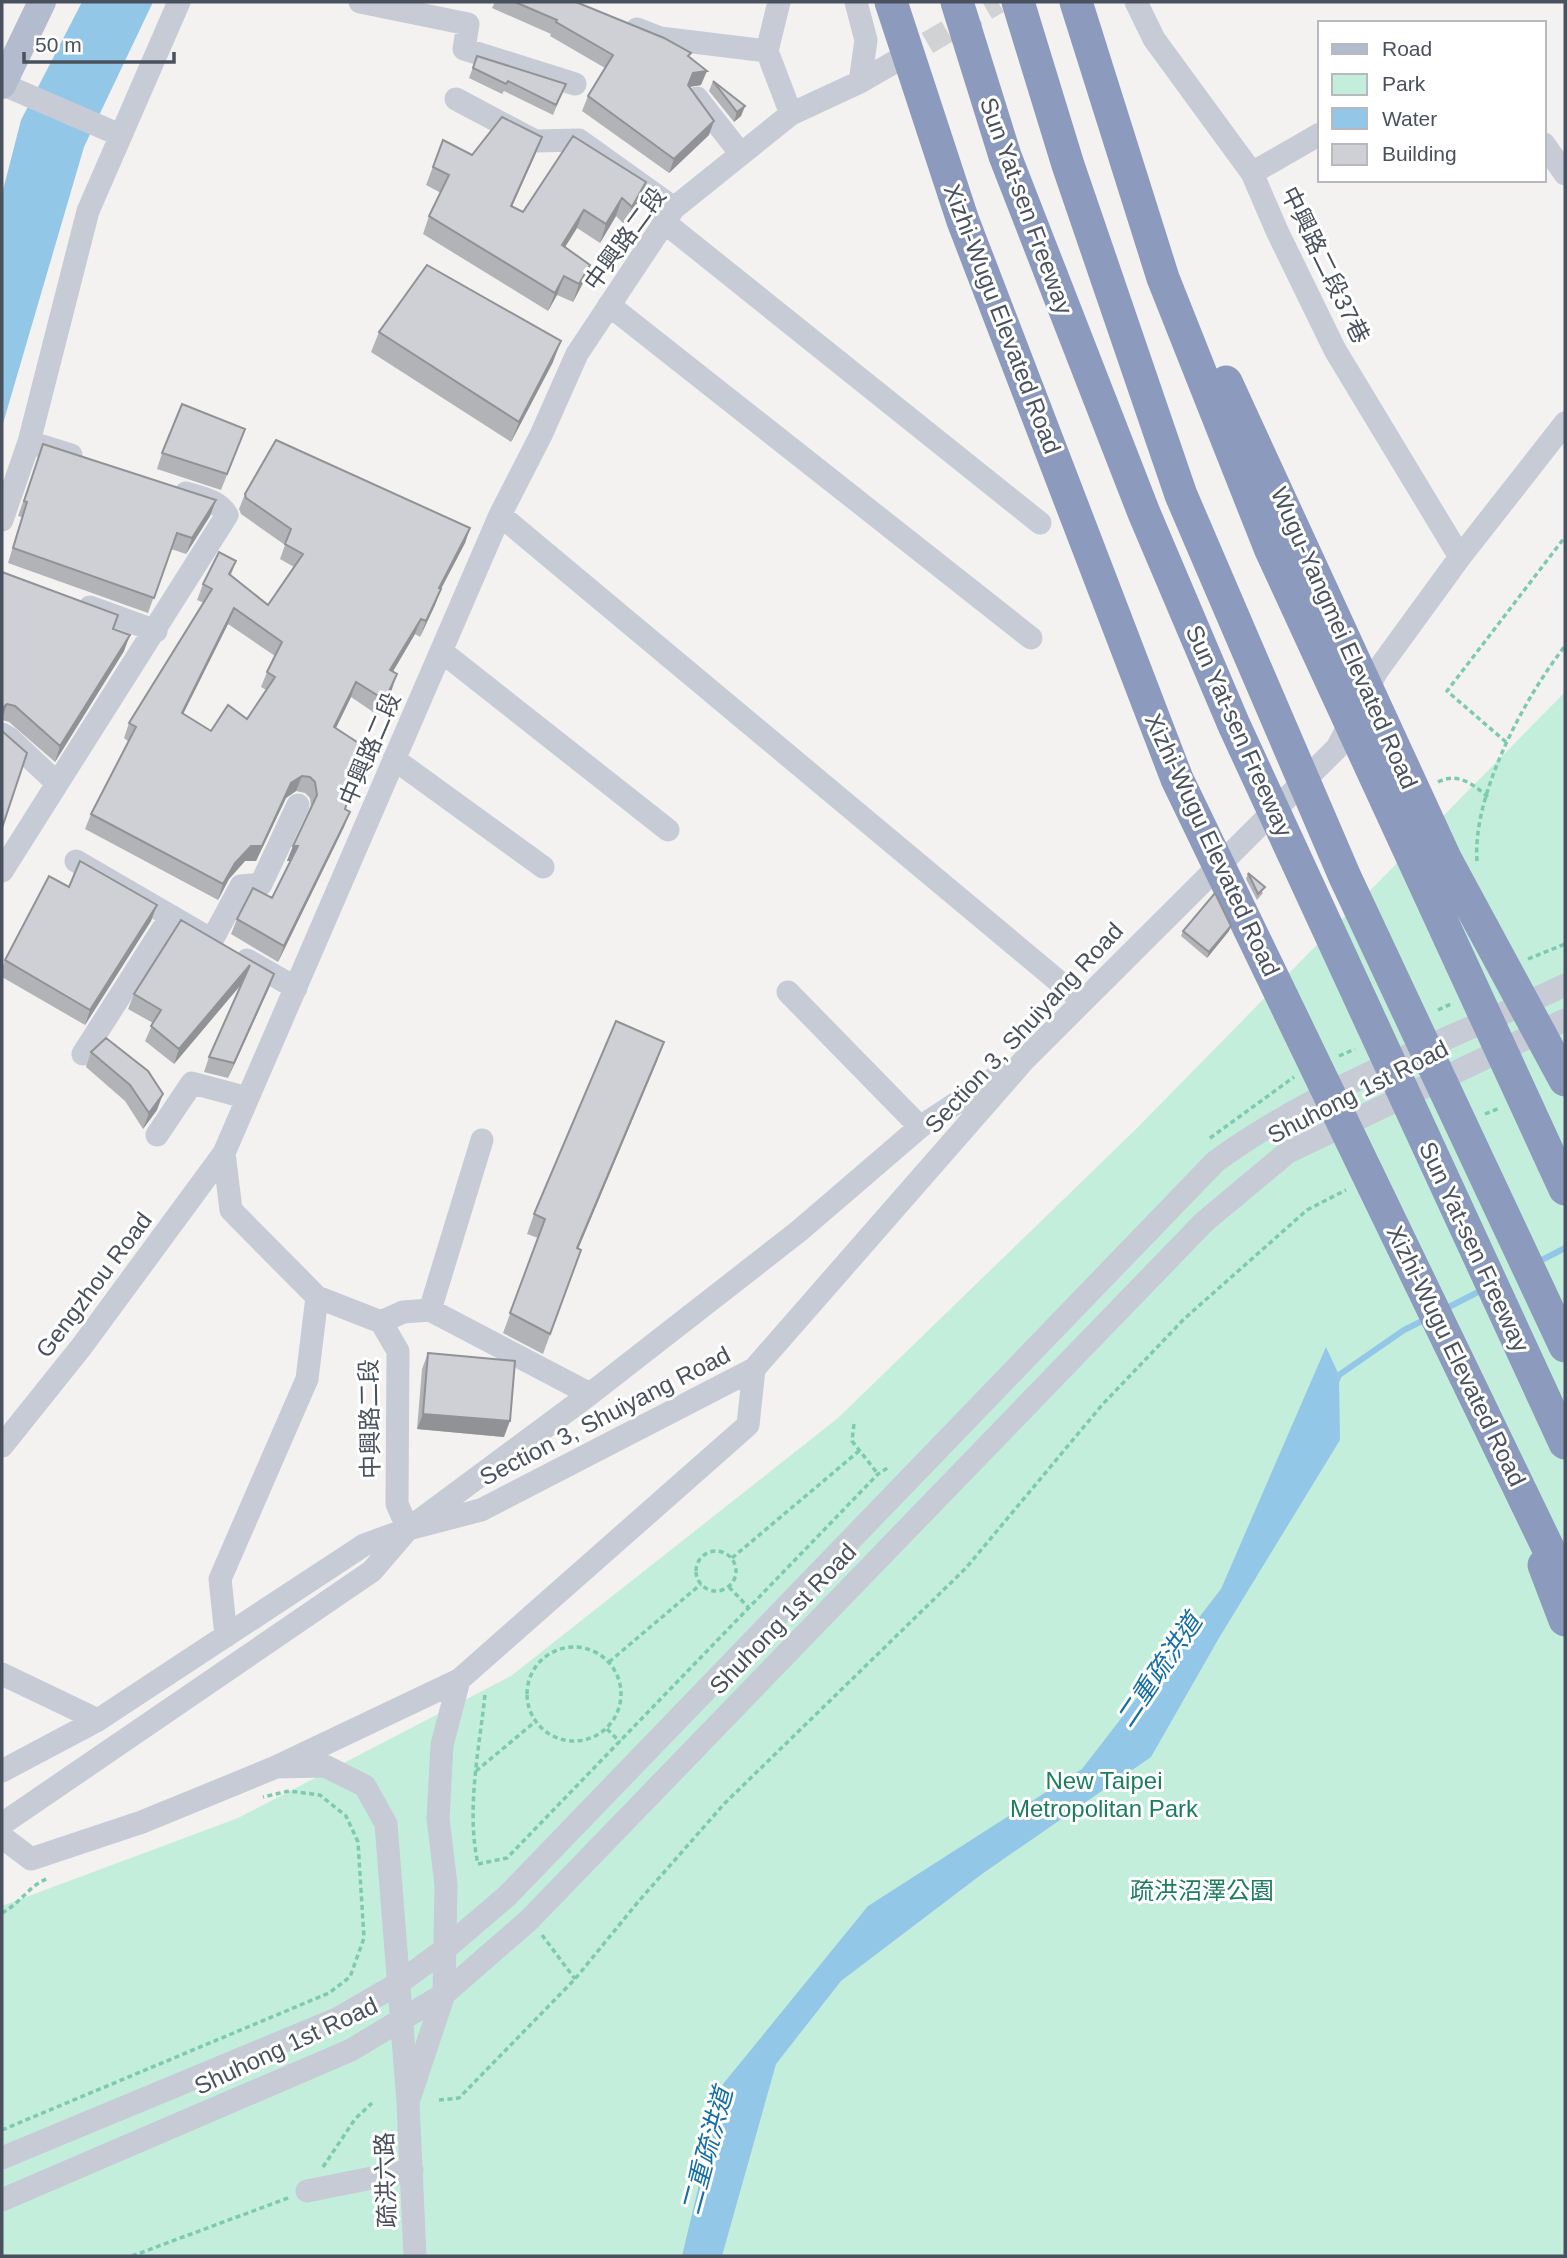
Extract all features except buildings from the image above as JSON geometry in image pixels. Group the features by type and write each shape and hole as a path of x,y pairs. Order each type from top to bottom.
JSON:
{"highway":[{"name":"Xizhi-Wugu Elevated Road","path":"891,2 963,221 1177,779 1565,1583"},
{"name":"Sun Yat-sen Freeway","path":"957,2 1005,156 1144,513 1234,725 1565,1443"},
{"name":"Sun Yat-sen Freeway","path":"1018,2 1068,165 1181,495 1345,877 1565,1346"},
{"path":"1076,2 1163,278 1270,548 1565,1189"},
{"name":"Wugu-Yangmei Elevated Road","path":"1135,190 1283,502 1429,825 1486,939 1565,1080"},
{"path":"1484,1413 1565,1620"}],"main road":[{"path":"2,84 43,2"}],"street":[{"path":"2,520 29,442 88,211 179,2"},
{"path":"360,2 468,24 464,49 575,84"},
{"path":"779,2 767,51 791,114"},
{"path":"856,2 866,40 860,82"},
{"name":"中興路二段37巷","path":"1136,2 1154,38 1252,173 1335,350 1460,557"},
{"path":"611,19 660,38 767,51"},
{"name":"中興路二段","path":"408,1529 397,1504 398,1351 381,1322 317,1297 231,1210 224,1153 500,516 577,354 669,215 791,114 860,82 898,60"},
{"path":"2,84 120,135"},
{"path":"697,98 741,154"},
{"path":"456,99 535,141 579,140 1040,523"},
{"path":"1252,173 1318,135"},
{"path":"1546,147 1565,174"},
{"path":"609,305 1031,639"},
{"path":"553,342 577,354"},
{"name":"Section 3, Shuiyang Road","path":"408,1529 481,1510 754,1369 1025,1059 1337,748 1377,671 1460,557 1565,423"},
{"path":"29,442 95,463"},
{"path":"2,871 227,515 222,506 214,502 161,485"},
{"path":"500,516 1082,1001"},
{"path":"66,599 156,631"},
{"path":"441,651 668,830"},
{"path":"2,734 9,737 57,783"},
{"path":"394,759 542,867"},
{"path":"212,940 241,886 261,884 299,805"},
{"path":"76,861 296,988"},
{"path":"83,1054 171,916"},
{"name":"Shuhong 1st Road","path":"2,2158 339,2018 400,1983 508,1896 1215,1162 1253,1134 1299,1108 1565,985"},
{"path":"788,992 920,1127"},
{"name":"Shuhong 1st Road","path":"2,2200 351,2050 444,1994 528,1920 1204,1222 1288,1152 1565,1020"},
{"path":"2,1824 372,1572 408,1529 590,1394 799,1231 920,1127 1025,1059"},
{"path":"157,1135 192,1083 248,1098"},
{"path":"430,1310 482,1139"},
{"name":"Gengzhou Road","path":"2,1446 82,1346 224,1153"},
{"path":"226,1636 220,1579 307,1378 317,1297"},
{"path":"381,1322 402,1312 430,1310 590,1394"},
{"path":"2,1859 31,1859 142,1822 276,1767 459,1680 748,1425 754,1369"},
{"path":"2,1771 98,1720 364,1545 408,1529"},
{"path":"2,1674 98,1720"},
{"path":"444,1994 446,1885 438,1818 442,1745 459,1680"},
{"name":"疏洪六路","path":"276,1767 325,1766 365,1786 386,1824 408,2102 415,2256"},
{"path":"2,1837 31,1859"},
{"name":"疏洪六路","path":"408,2102 444,1994"},
{"path":"307,2191 412,2170"}],"path":[{"path":"1506,742 1447,691 1565,537"},
{"path":"1478,865 1475,838 1506,742 1546,670 1565,646"},
{"path":"1435,785 1441,780 1463,779 1471,781 1488,797"},
{"path":"1207,1140 1292,1078"},
{"path":"1475,1119 1513,1104"},
{"path":"439,2100 458,2098 575,1979 724,1804 966,1568 1102,1405 1184,1320 1307,1210 1355,1184"},
{"path":"854,1424 852,1441 878,1474"},
{"path":"732,1558 859,1451"},
{"path":"485,1695 476,1771 474,1842 478,1864 507,1858 748,1607 878,1474 891,1465"},
{"path":"718,1551 732,1558 736,1573 729,1587 714,1592 701,1584 696,1570 703,1556 718,1551"},
{"path":"609,1662 701,1584"},
{"path":"729,1587 748,1607"},
{"path":"575,1646 587,1648 609,1662 621,1683 622,1696 620,1708 607,1729 587,1740 564,1741 553,1737 536,1721 527,1697 532,1672 540,1661 562,1648 575,1646"},
{"path":"476,1771 536,1721"},
{"path":"607,1729 620,1742"},
{"path":"2,2130 329,1993 350,1977 364,1938 358,1842 346,1816 320,1795 289,1791 262,1798"},
{"path":"2,1913 17,1905 34,1883 59,1874"},
{"path":"541,1933 575,1979"},
{"path":"132,2256 307,2191 355,2119 372,2103"}],"green space":[{"name":"New Taipei Metropolitan Park","path":"1565,692 1565,2256 2,2256 2,1906 238,1818 511,1676 838,1418 1136,1129"}],"water":[{"path":"82,2 153,2 84,147 2,427 2,194 21,120"},
{"path":"1326,1347 1339,1375 1340,1440 1219,1638 1151,1757 982,1874 841,1981 776,2064 722,2256 682,2256 723,2084 868,1906 1082,1769 1221,1589"}],"waterway":[{"name":"二重疏洪道","path":"1536,1263 1565,1248"},
{"name":"二重疏洪道","path":"1445,1309 1482,1290"},
{"name":"二重疏洪道","path":"1336,1382 1339,1375 1404,1330 1426,1319"}],"tunnel":[{"path":"898,60 998,2"}],"park label":[{"name":"疏洪沼澤公園","path":"1202,1891"}]}
